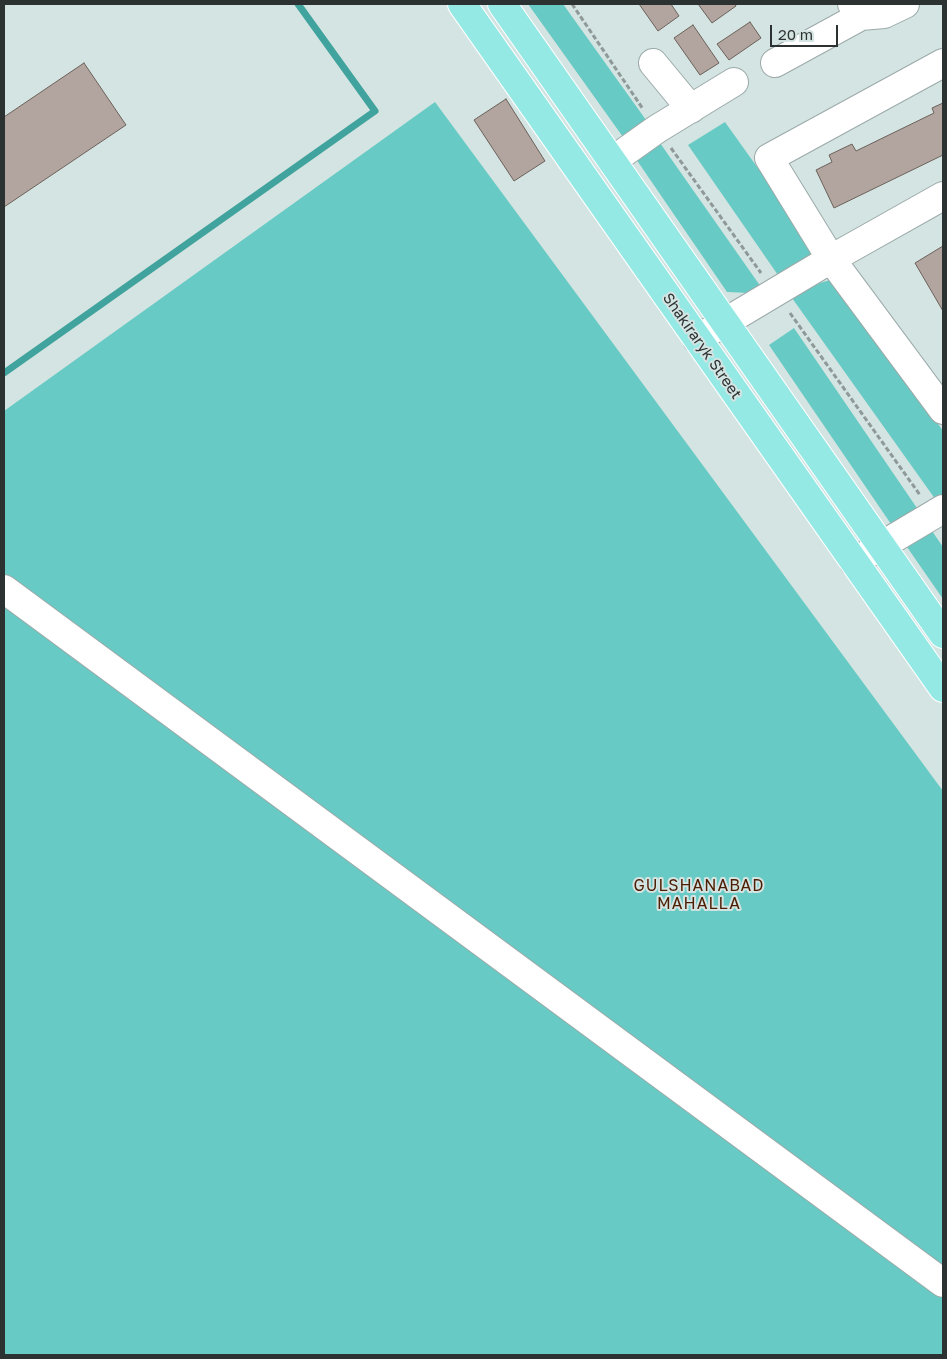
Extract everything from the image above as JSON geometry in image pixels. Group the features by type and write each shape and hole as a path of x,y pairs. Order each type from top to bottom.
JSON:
{"main road":[{"name":"Shakiraryk Street","path":"462,4 943,688"},
{"path":"502,4 943,634"}],"street":[{"path":"775,63 856,10 884,14 905,4"},
{"path":"653,63 690,109"},
{"path":"943,63 768,158 831,259 943,410"},
{"path":"612,161 657,129 734,82"},
{"path":"697,338 943,196"},
{"path":"854,562 939,512"},
{"path":"4,589 943,1283"}],"path":[{"path":"572,4 657,129 774,292 939,512"}],"shaded area":[{"path":"528,4 563,4 646,120 623,137"},
{"path":"435,102 943,791 943,1355 4,1355 4,411"},
{"path":"725,122 807,237 811,251 809,259 780,278 688,145"},
{"path":"660,143 761,287 750,293 727,292 636,159"},
{"path":"830,280 841,285 943,431 943,499 938,503 792,298 820,283"},
{"path":"794,328 919,511 893,527 769,345"},
{"path":"932,531 943,547 943,599 907,547"}],"building":[{"path":"639,4 671,4 679,16 658,31"},
{"path":"698,4 735,4 736,6 712,23"},
{"path":"750,22 761,38 729,60 717,44"},
{"path":"693,25 719,63 700,75 674,38"},
{"path":"84,63 126,125 4,207 4,117"},
{"path":"506,99 545,161 514,181 474,120"},
{"path":"943,103 943,155 834,208 816,170 832,162 829,155 852,144 856,151 934,113 932,108"},
{"path":"943,246 943,311 915,263"}],"waterway":[{"path":"4,373 375,111 298,4"}],"district":[{"name":"GULSHANABAD MAHALLA","path":"699,895"}]}
